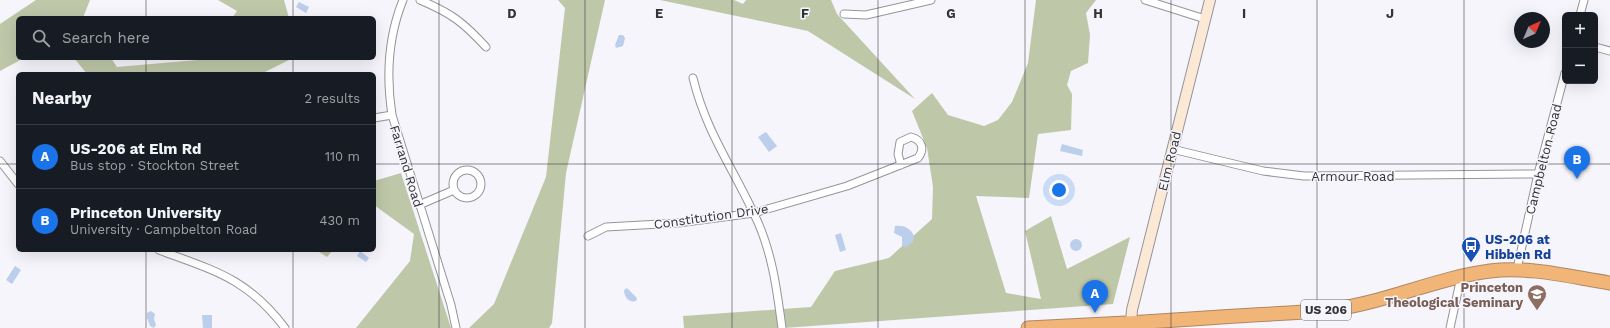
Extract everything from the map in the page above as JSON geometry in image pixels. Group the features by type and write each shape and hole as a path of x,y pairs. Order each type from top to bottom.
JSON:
{"highway":[{"name":"US 206","path":"1028,328 1132,323 1343,308 1373,302 1461,277 1492,271 1517,269 1610,283"}],"street":[{"name":"Farrand Road","path":"403,0 392,38 389,59 389,95 392,115 451,305 456,328"},
{"path":"420,0 454,16 464,23 486,47"},
{"path":"844,14 866,15 931,0"},
{"path":"1145,0 1206,19"},
{"name":"Elm Road","path":"1132,323 1132,310 1210,0"},
{"path":"1581,12 1584,0"},
{"path":"1598,48 1610,51"},
{"path":"693,78 698,98 717,145 754,213 770,258 782,328"},
{"name":"Campbelton Road","path":"1517,269 1538,174 1562,84"},
{"path":"376,118 392,115"},
{"name":"Armour Road","path":"1172,149 1263,171 1304,176 1538,174"},
{"path":"0,161 16,181"},
{"name":"Constitution Drive","path":"588,236 606,227 678,224 754,213 825,193 902,165"},
{"path":"463,171 472,171 479,178 481,187 477,195 473,197 460,197 454,190 453,180 455,176 463,171"},
{"path":"419,205 454,190"},
{"path":"165,252 220,273 235,281 261,300 285,328"},
{"path":"1450,328 1461,277"}],"green space":[{"path":"36,0 90,0 84,16 16,16 16,60 20,60 0,71 0,24"},
{"path":"218,0 284,0 288,16 233,16 237,11"},
{"path":"558,0 605,0 566,173 552,323 549,328 469,328 494,304 546,177 565,8"},
{"path":"660,0 734,0 743,4 746,0 831,0 837,14 915,99 808,31"},
{"path":"1036,0 1096,0 1086,13 1090,35 1088,63 1071,71 1067,85 1072,94 1071,130 1038,134 1029,198 976,196 1006,293 1041,299 1025,231 1051,216 1067,269 1130,237 1113,304 784,328 684,328 683,316 811,307 835,271 889,258 932,219 933,187 927,148 912,111 932,93 948,115 984,126 998,120 1012,102 1028,63"},
{"path":"76,60 112,60 117,67 197,60 289,60 265,72 85,72"},
{"path":"401,173 451,328 356,328 410,261 414,234 376,206 376,180"},
{"path":"319,252 331,252 327,257"}],"water":[{"path":"299,2 309,7 306,13 296,7"},
{"path":"619,35 623,35 625,38 623,46 616,48 615,45"},
{"path":"766,132 777,146 769,152 758,137"},
{"path":"1062,144 1083,150 1082,156 1060,151"},
{"path":"895,226 901,226 909,229 914,236 913,242 906,247 902,246 902,237 894,233"},
{"path":"841,233 846,250 840,252 835,235"},
{"path":"1078,239 1081,240 1081,250 1074,251 1071,250 1070,243 1071,240"},
{"path":"359,252 361,252 369,258 366,262 357,256"},
{"path":"15,266 21,270 12,284 6,280"},
{"path":"627,288 637,298 636,301 631,301 626,297 624,290"},
{"path":"151,311 155,314 154,319 156,325 154,328 150,326 147,318 147,313"},
{"path":"202,315 212,315 212,328 203,328"}],"place":[{"name":"Princeton University","path":"1577,179"},
{"name":"US-206 at Hibben Rd","path":"1471,263"},
{"name":"Princeton Theological Seminary","path":"1537,311"},
{"name":"US-206 at Elm Rd","path":"1095,313"}]}
